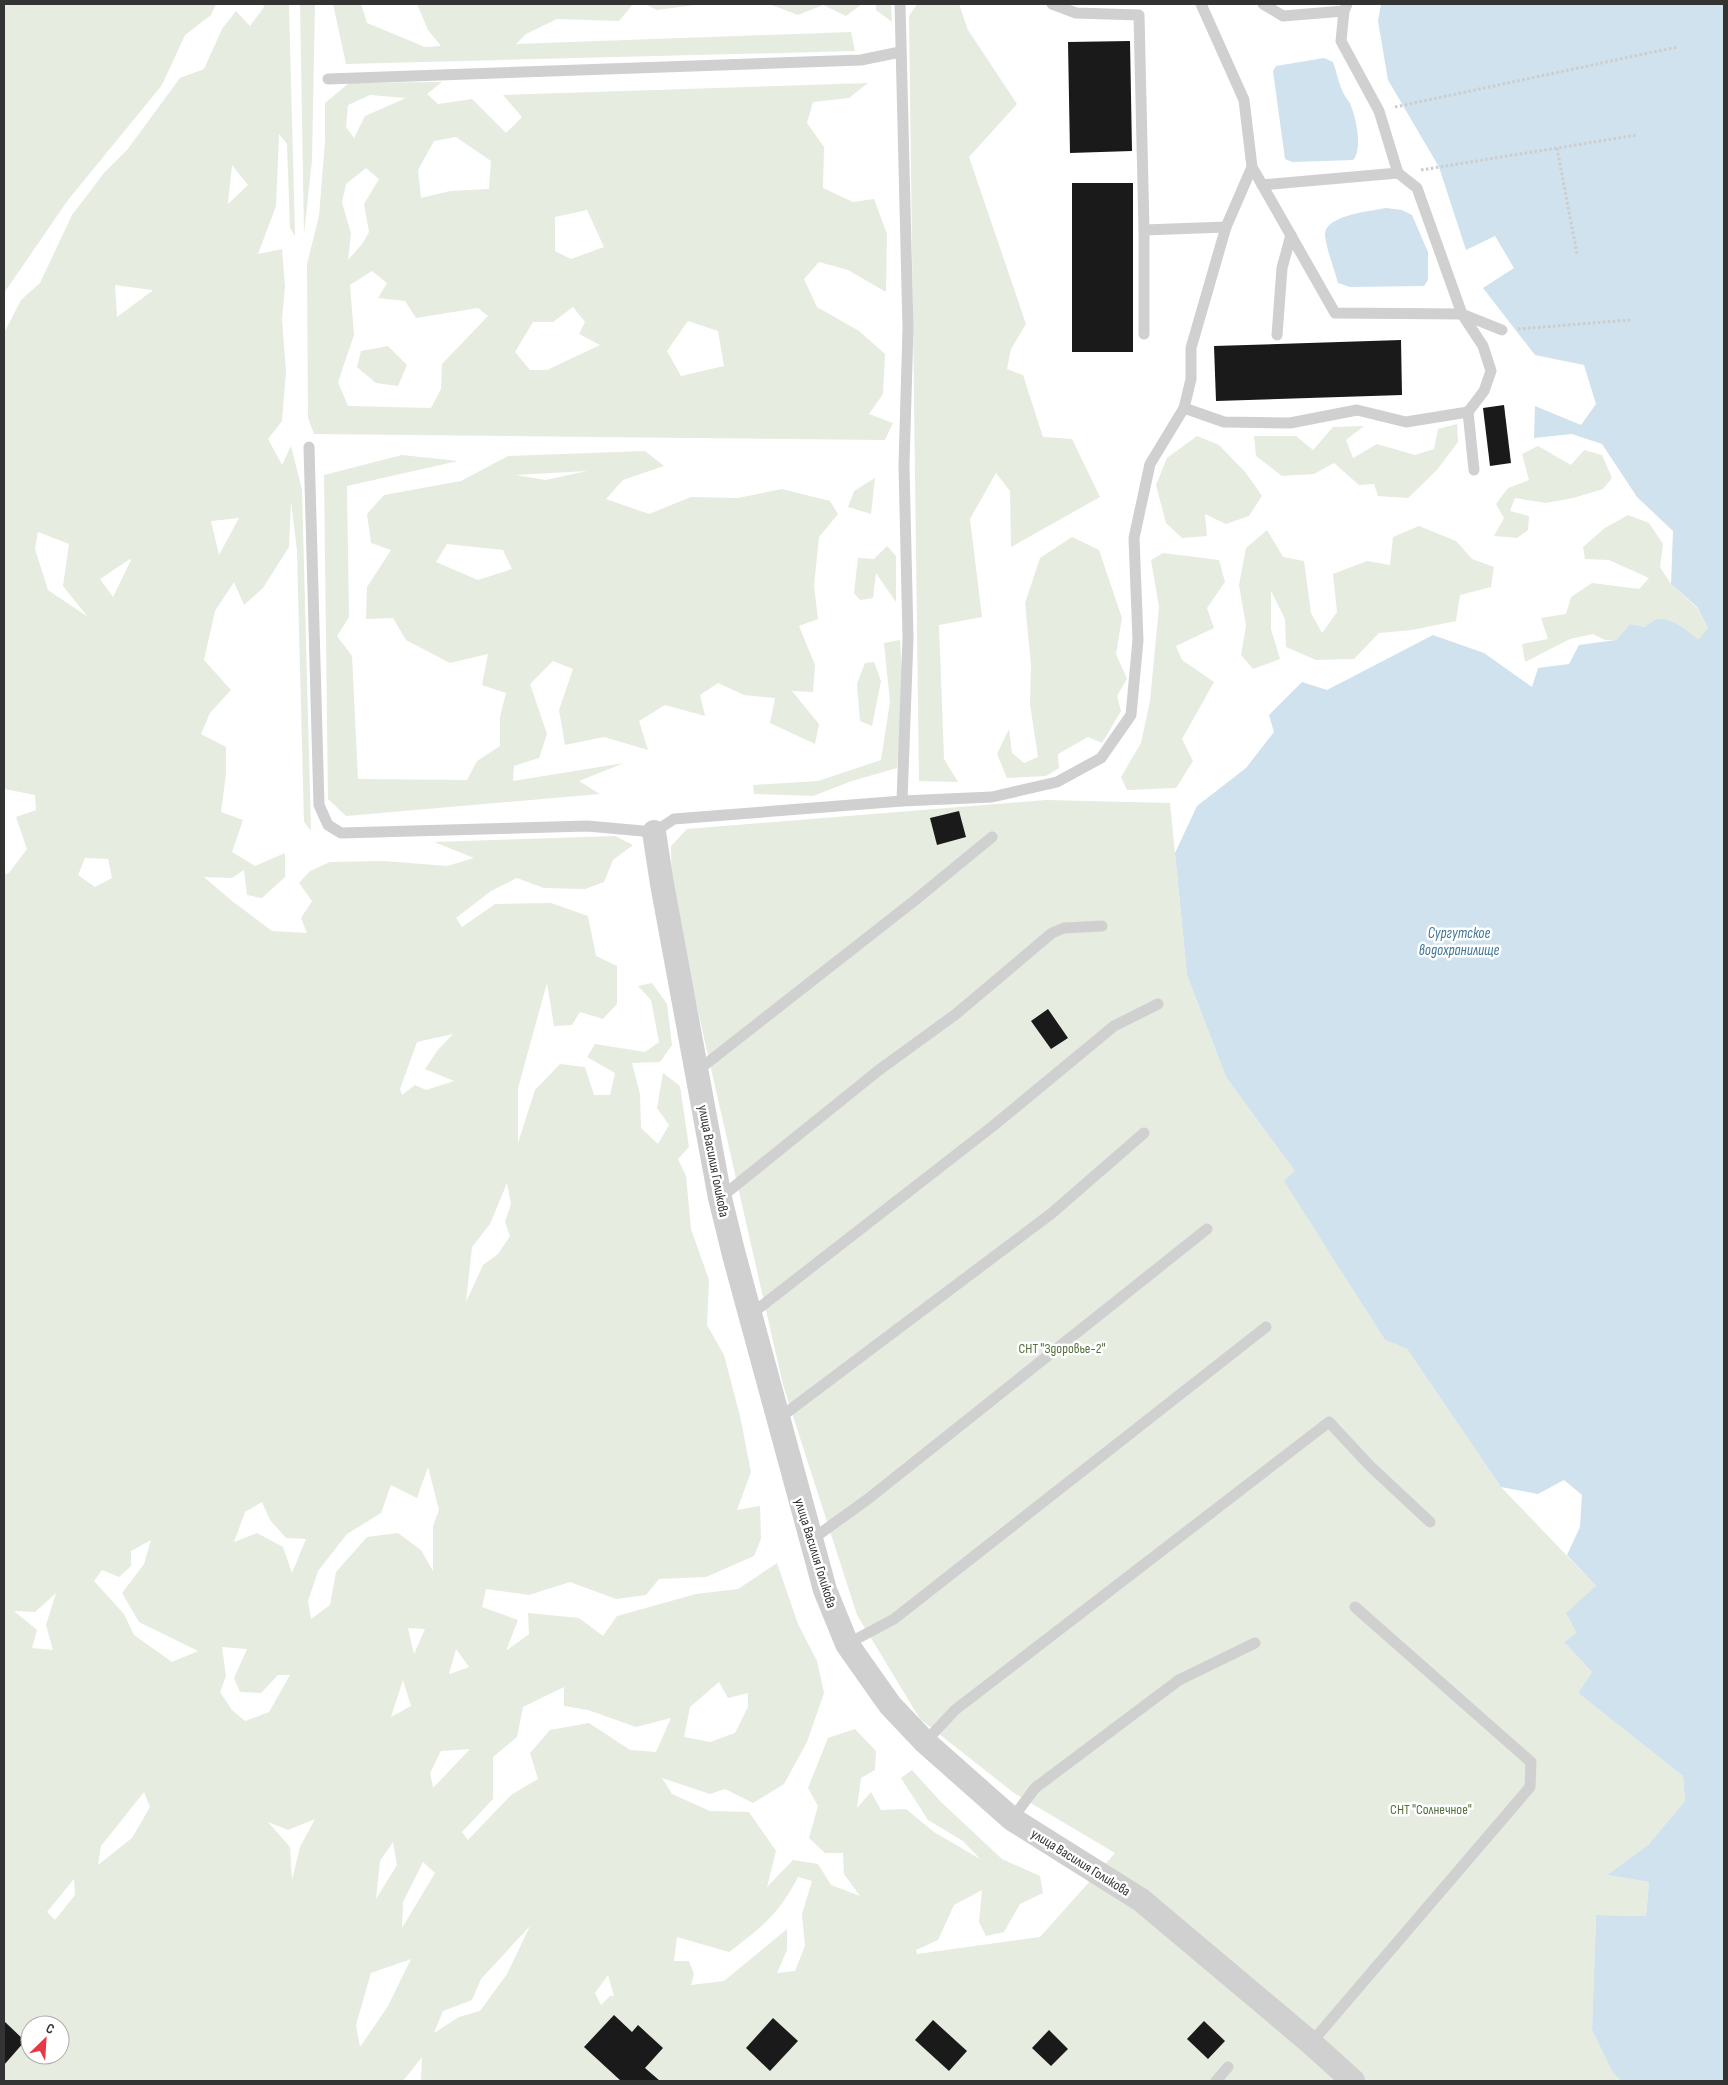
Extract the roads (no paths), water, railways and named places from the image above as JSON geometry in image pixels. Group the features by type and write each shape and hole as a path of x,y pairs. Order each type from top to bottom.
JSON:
{"street":[{"name":"улица Василия Голикова","path":"654,832 720,1198 825,1590 848,1644 890,1705 925,1742 1012,1819 1141,1900 1311,2043 1353,2081"}],"lane":[{"path":"900,4 908,328 904,465 908,638 902,801"},
{"path":"1052,4 1076,12 1139,15 1144,230 1144,334"},
{"path":"1201,4 1244,100 1252,167 1335,313 1462,314 1502,330"},
{"path":"1263,4 1283,16 1346,8 1341,41 1379,111 1398,173 1417,188 1462,314 1483,346 1491,371 1484,391 1468,412 1474,470"},
{"path":"328,79 861,60 900,52"},
{"path":"309,447 319,805 328,825 341,833 587,826 654,832 674,819 902,801 992,797 1057,782 1101,758 1131,715 1138,640 1134,538 1150,464 1184,408 1191,379 1191,348 1226,226 1252,167"},
{"path":"1262,185 1398,173"},
{"path":"1144,230 1226,226"},
{"path":"1277,335 1282,268 1291,235"},
{"path":"1184,408 1224,422 1290,423 1357,410 1406,422 1468,412"},
{"path":"697,1071 914,901 992,837"},
{"path":"720,1198 879,1070 956,1014 1052,933 1064,928 1102,926"},
{"path":"750,1315 993,1126 1114,1026 1158,1004"},
{"path":"778,1419 1052,1212 1144,1133"},
{"path":"811,1540 868,1500 1206,1229"},
{"path":"848,1644 894,1619 1266,1327"},
{"path":"925,1742 955,1710 1329,1422 1370,1466 1430,1522"},
{"path":"1311,2043 1530,1786 1531,1762 1355,1607"},
{"path":"1012,1819 1035,1788 1179,1680 1255,1644"},
{"path":"1216,2081 1228,2067"}],"water":[{"name":"Сургутское водохранилище","path":"1381,4 1724,4 1724,2081 1621,2081 1612,2071 1592,2030 1596,1915 1646,1916 1649,1882 1607,1875 1648,1845 1685,1801 1683,1776 1578,1693 1592,1672 1564,1642 1577,1633 1566,1613 1596,1586 1567,1555 1580,1527 1582,1495 1564,1480 1538,1494 1501,1487 1407,1349 1385,1340 1284,1181 1295,1171 1226,1077 1187,975 1175,853 1197,806 1246,768 1274,732 1269,715 1302,682 1327,690 1433,635 1484,653 1532,687 1538,668 1569,664 1579,645 1616,640 1630,624 1645,627 1655,620 1666,620 1684,629 1698,640 1708,628 1697,607 1671,584 1673,531 1637,497 1602,444 1572,434 1534,438 1535,406 1581,425 1596,404 1584,365 1535,355 1483,288 1514,268 1495,236 1466,250 1439,167 1388,80 1378,21"},
{"path":"1324,58 1333,62 1341,88 1353,111 1358,134 1358,149 1353,160 1292,162 1285,159 1273,71 1276,66"},
{"path":"1386,208 1402,210 1412,215 1428,252 1428,280 1424,286 1350,287 1338,283 1325,239 1327,228 1341,218"}],"park label":[{"name":"СНТ \"Здоровье-2\"","path":"1062,1348"},
{"name":"СНТ \"Солнечное\"","path":"1431,1809"}]}
